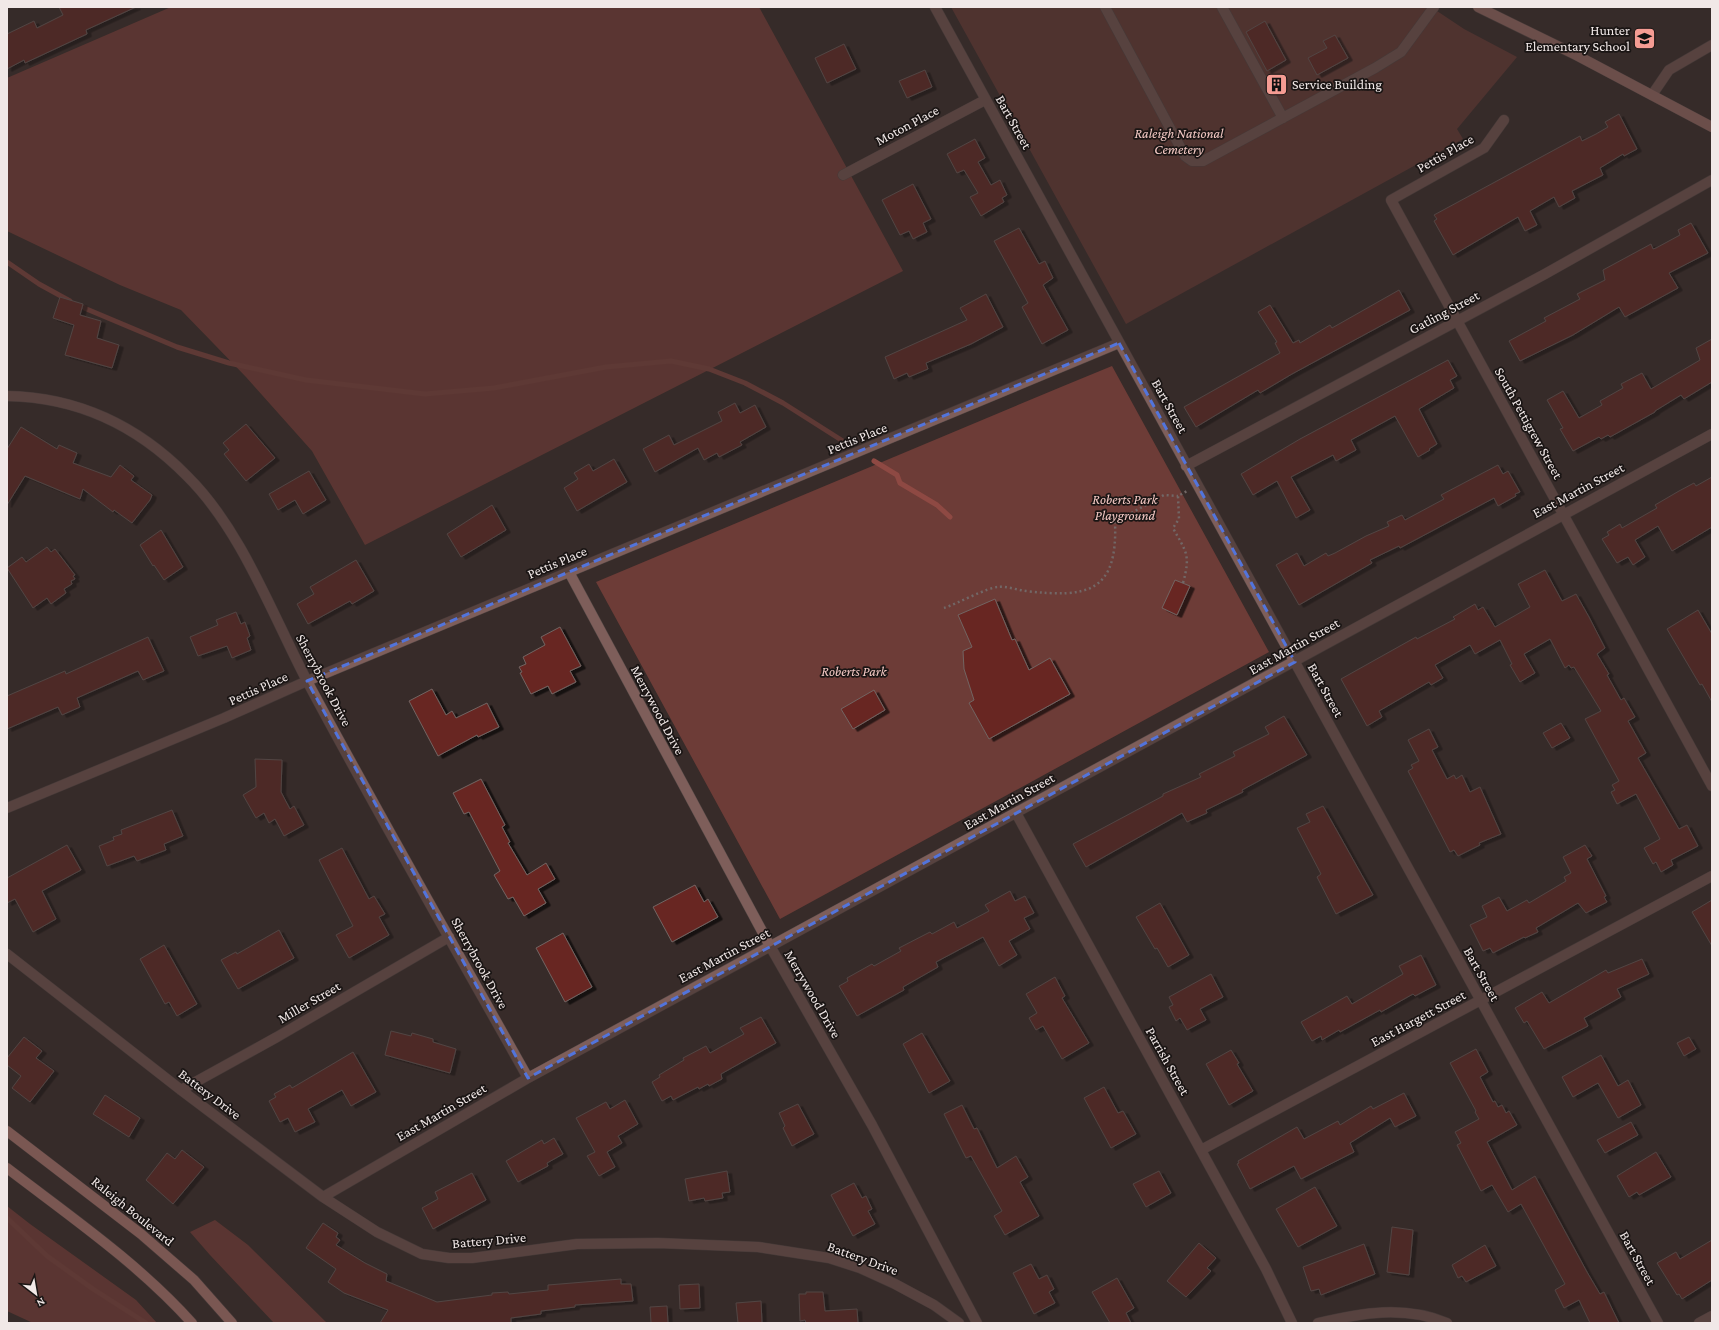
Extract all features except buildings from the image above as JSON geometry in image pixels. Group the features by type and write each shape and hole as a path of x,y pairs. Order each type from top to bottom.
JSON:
{"main road":[{"path":"1478,7 1712,127"},
{"name":"Raleigh Boulevard","path":"7,1131 141,1234 194,1280 232,1323"},
{"path":"7,1168 120,1256 171,1300 192,1323"}],"street":[{"name":"Bart Street","path":"935,7 1658,1323"},
{"path":"1105,7 1185,156 1192,161 1203,161 1401,52 1434,7"},
{"path":"1222,7 1283,118"},
{"path":"1652,95 1669,70 1712,45"},
{"name":"Moton Place","path":"843,176 985,100"},
{"name":"Pettis Place","path":"1391,200 1484,148 1504,120"},
{"name":"Gatling Street","path":"1186,466 1545,274 1712,180"},
{"name":"South Pettigrew Street","path":"1391,200 1712,786"},
{"name":"Pettis Place","path":"7,808 224,718 307,681 1119,343"},
{"name":"Sherrybrook Drive","path":"7,396 58,401 90,411 116,423 138,436 187,475 205,495 236,540 307,681 528,1078"},
{"name":"East Martin Street","path":"323,1197 528,1078 1712,434"},
{"name":"Merrywood Drive","path":"569,572 770,946 872,1124 977,1323"},
{"name":"Parrish Street","path":"1016,813 1266,1269 1292,1323"},
{"name":"East Hargett Street","path":"1201,1150 1712,876"},
{"name":"Miller Street","path":"181,1090 277,1037 449,937"},
{"name":"Battery Drive","path":"7,954 181,1090 323,1197 377,1232 422,1254 449,1258 472,1258 577,1244 658,1243 758,1247 829,1258 895,1284 934,1305 959,1323"},
{"path":"1318,1323 1353,1315 1382,1311 1419,1315 1447,1323"},
{"path":"1699,1323 1712,1316"}],"path":[{"path":"944,608 998,587 1057,593 1076,593 1090,590 1097,585 1113,558 1116,541 1115,522 1164,495 1178,496 1197,486"},
{"path":"1178,496 1179,519 1173,528 1186,551 1188,561 1183,583"}],"highlighted area":[{"path":"1119,343 1295,662 528,1078 307,681"}],"green space":[{"name":"Raleigh National Cemetery","path":"951,7 1431,7 1464,29 1517,57 1457,129 1463,139 1126,324"},
{"name":"Roberts Park","path":"1112,366 1269,652 780,919 596,582"}],"shaded area":[{"path":"171,7 759,7 903,271 365,545 312,451 246,377 181,310 120,285 7,231 7,78"},
{"path":"7,1206 136,1300 157,1323 33,1323 7,1311"},
{"path":"215,1220 248,1245 327,1323 274,1323 190,1232"}],"waterway":[{"path":"7,262 39,284 70,301"},
{"path":"77,305 177,347 229,363 306,380 425,394 494,388 606,367 671,361 709,369 745,383 783,403 846,443"},
{"path":"874,461 897,475 900,483 937,505 950,517"},
{"path":"7,1218 47,1256 93,1289 146,1323"}],"place":[{"name":"Hunter Elementary School","path":"1645,38"},
{"name":"Service Building","path":"1276,84"}],"park label":[{"name":"Roberts Park Playground","path":"1125,508"}]}
